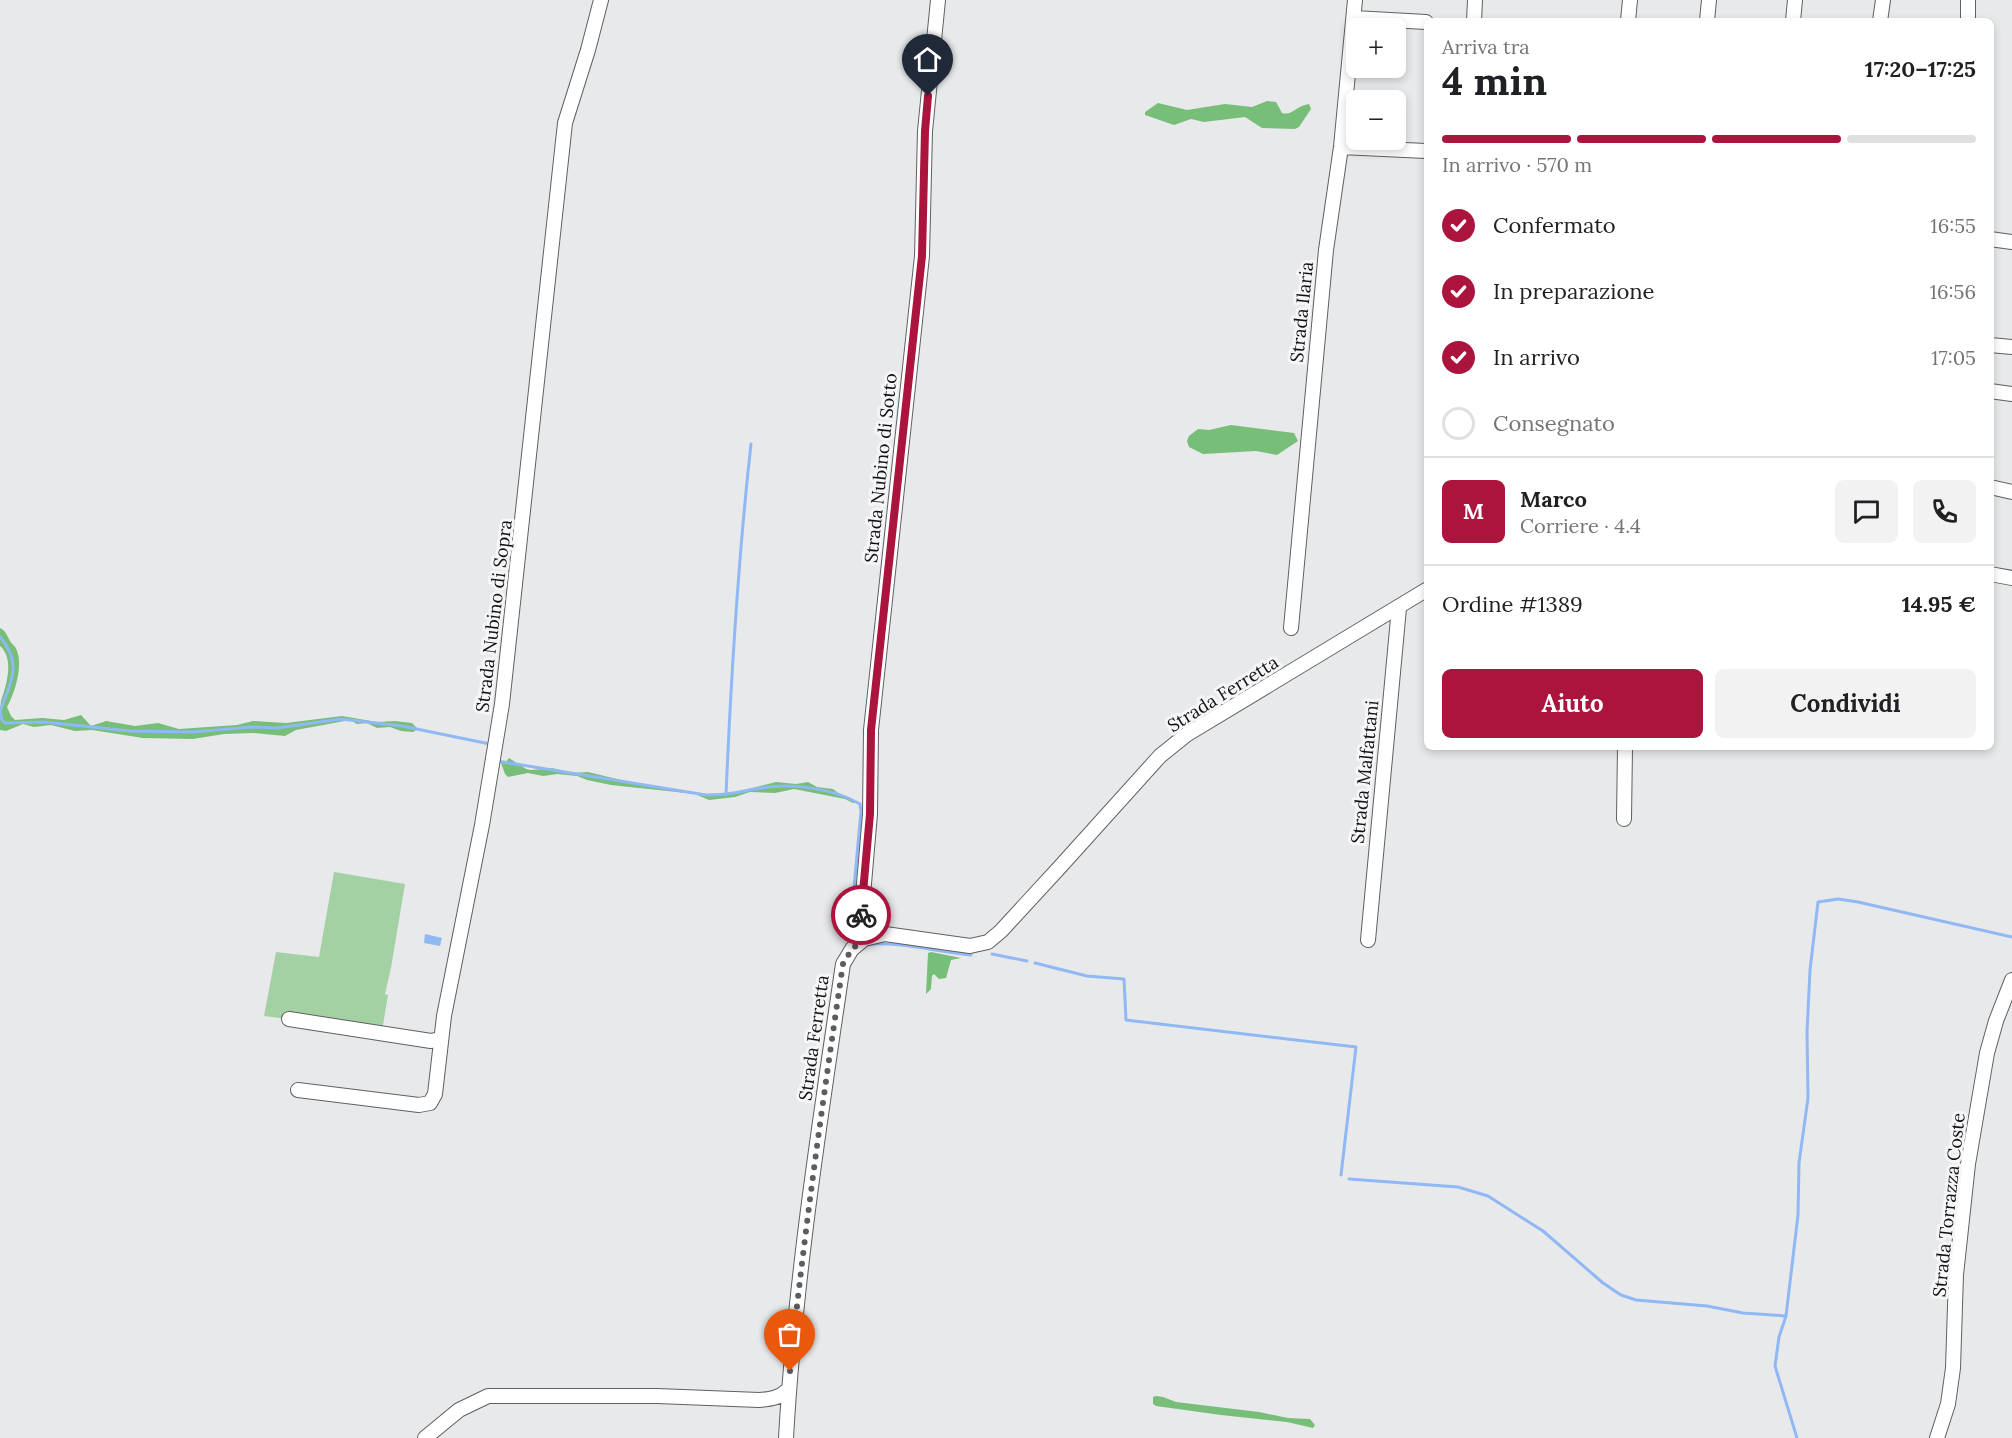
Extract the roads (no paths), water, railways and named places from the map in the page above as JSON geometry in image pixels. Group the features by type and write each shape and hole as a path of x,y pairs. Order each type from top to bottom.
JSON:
{"street":[{"name":"Strada Nubino di Sopra","path":"298,1090 419,1105 430,1103 435,1094 440,1039 499,727 540,369 564,131 602,0"},
{"name":"Strada Nubino di Sotto","path":"864,939 860,930 870,814 871,730 922,256 925,131 938,0"},
{"name":"Strada Ilaria","path":"1354,18 1355,0"},
{"path":"1474,18 1475,0"},
{"path":"1628,18 1630,0"},
{"path":"1707,18 1709,0"},
{"path":"1793,18 1795,0"},
{"path":"1880,18 1883,0"},
{"path":"1968,0 1968,18"},
{"path":"1406,21 1424,22"},
{"name":"Strada Ilaria","path":"1291,628 1326,250 1341,147 1348,78"},
{"path":"1341,147 1424,151"},
{"path":"1994,240 2012,242"},
{"path":"1994,345 2012,347"},
{"path":"1994,392 2012,394"},
{"path":"1994,488 2012,492"},
{"path":"1994,575 2012,578"},
{"name":"Strada Ferretta","path":"786,1438 788,1390 803,1248 823,1095 843,964 852,949 864,939 885,934 970,946 988,942 1001,931 1160,756 1186,735 1424,591"},
{"name":"Strada Malfattani","path":"1368,940 1399,608"},
{"path":"1624,819 1625,750"},
{"name":"Strada Torrazza Coste","path":"1937,1438 1948,1404 1953,1368 1956,1275 1968,1164 1977,1108 1987,1053 2012,980"},
{"path":"289,1020 431,1041 440,1039"},
{"path":"425,1438 459,1410 488,1396 773,1399 782,1396 788,1390"},
{"path":"773,1399 782,1403 787,1413"}],"water":[{"path":"425,934 442,938 440,946 424,943"}],"waterway":[{"path":"726,795 742,531 751,444"},
{"path":"0,637 7,647 13,665 11,682 0,711"},
{"path":"0,712 5,723 44,722 130,731 192,732 252,727 277,728 341,719 402,726 490,744"},
{"path":"497,761 706,795 786,786 812,788 838,794 860,804 851,921 854,938"},
{"path":"1797,1438 1775,1366 1779,1337 1786,1316 1798,1215 1799,1163 1808,1098 1807,1032 1810,970 1818,902 1838,899 1858,902 2012,937"},
{"path":"869,944 907,946 971,955"},
{"path":"992,954 1027,961"},
{"path":"1035,963 1087,976 1124,979 1126,1020 1356,1047 1341,1175"},
{"path":"1349,1179 1458,1187 1488,1196 1543,1231 1603,1283 1621,1295 1636,1300 1786,1316"}]}
